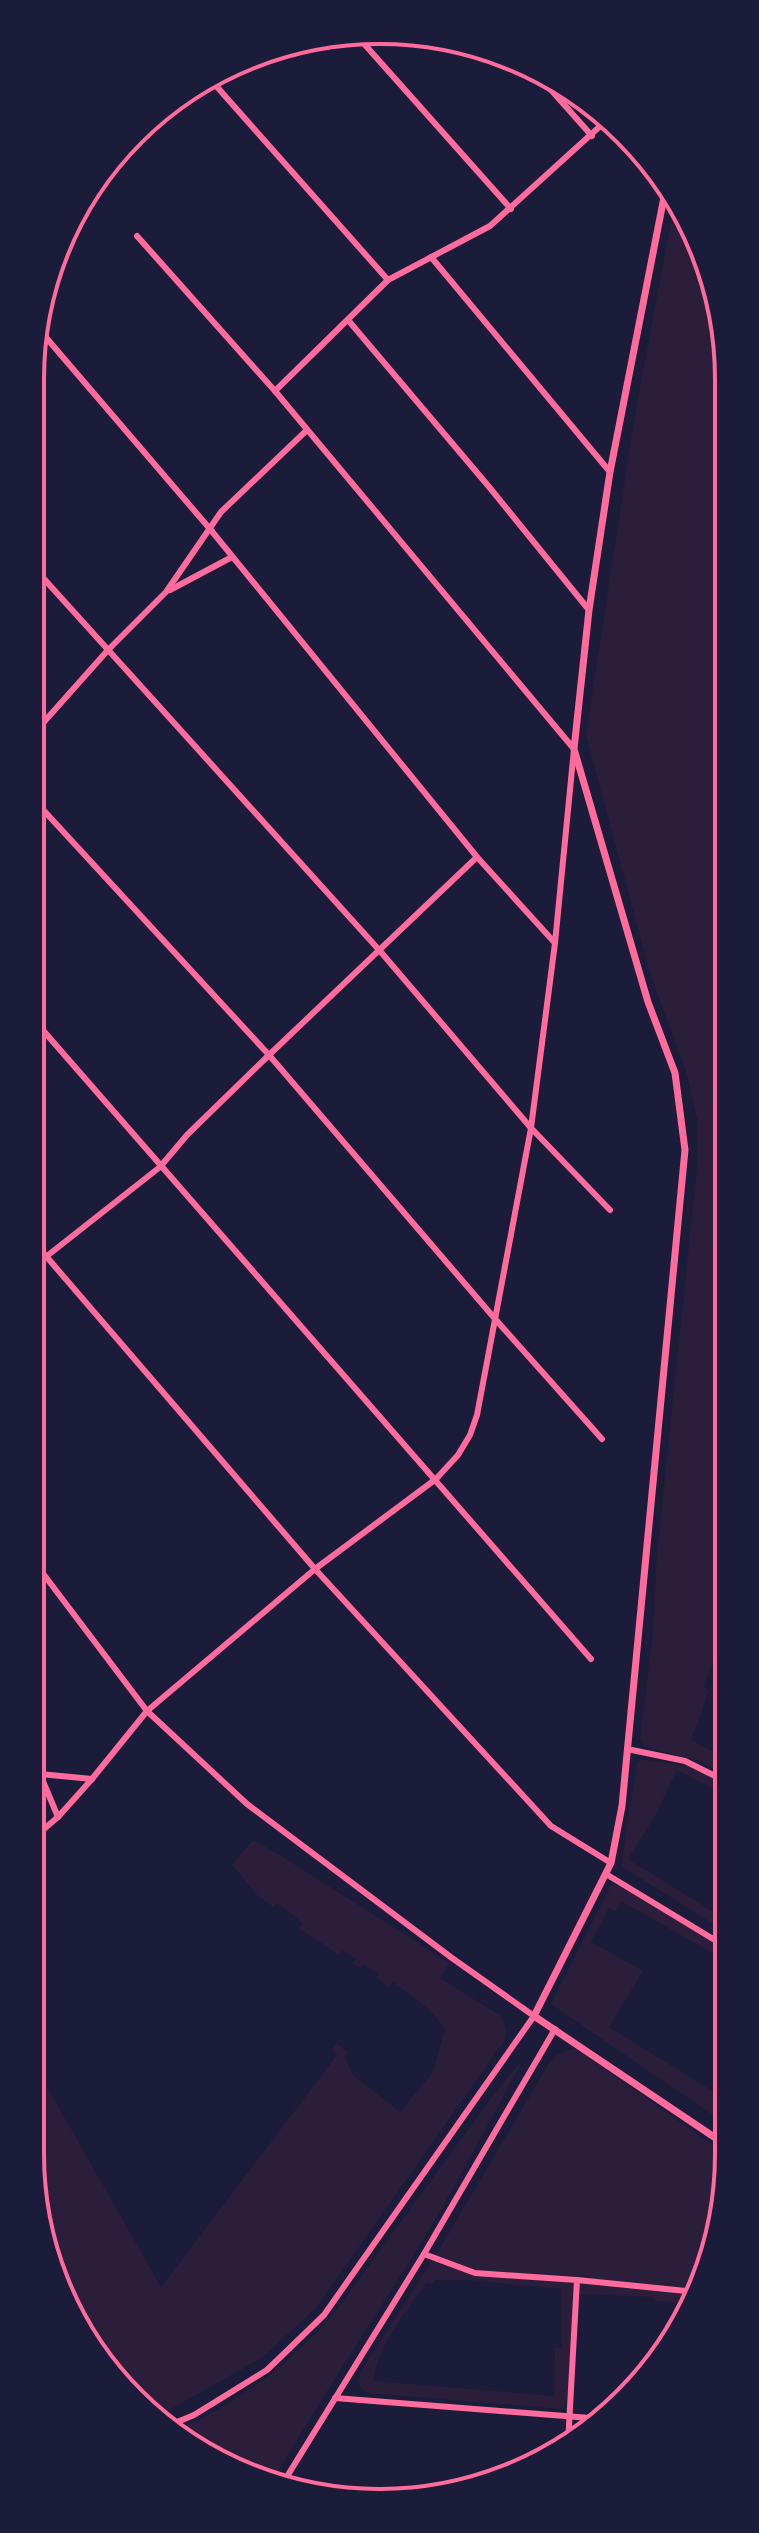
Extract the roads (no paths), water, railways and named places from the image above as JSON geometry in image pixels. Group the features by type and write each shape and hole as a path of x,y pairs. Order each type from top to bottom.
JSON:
{"street":[{"path":"365,45 511,209"},
{"path":"217,87 388,280"},
{"path":"554,94 592,136"},
{"path":"275,391 388,280 490,226 601,127"},
{"path":"44,1829 92,1779 147,1711 315,1569 436,1479 458,1455 470,1435 477,1415 496,1320 531,1128 555,943 589,610 610,472 663,201"},
{"path":"137,236 275,391 574,749 648,1002 675,1073 685,1150 622,1806 611,1863 534,2016 324,2315 267,2370 178,2422"},
{"path":"431,257 610,472"},
{"path":"348,320 589,610"},
{"path":"47,338 210,529 477,857 555,943"},
{"path":"44,722 108,650 166,592 221,512 307,430"},
{"path":"166,592 232,557"},
{"path":"44,579 380,951 531,1128 610,1210"},
{"path":"44,811 269,1055 602,1439"},
{"path":"44,1259 160,1167 187,1135 477,857"},
{"path":"44,1032 591,1659"},
{"path":"44,1254 315,1569 551,1826 611,1863"},
{"path":"44,1575 147,1711 262,1817 534,2016 715,2138"},
{"path":"627,1749 685,1761 715,1776"},
{"path":"44,1774 92,1779"},
{"path":"44,1784 58,1817"},
{"path":"606,1874 715,1940"},
{"path":"287,2476 424,2254 555,2029"},
{"path":"424,2254 475,2273 685,2291"},
{"path":"569,2430 577,2280"},
{"path":"335,2398 587,2418"}]}
